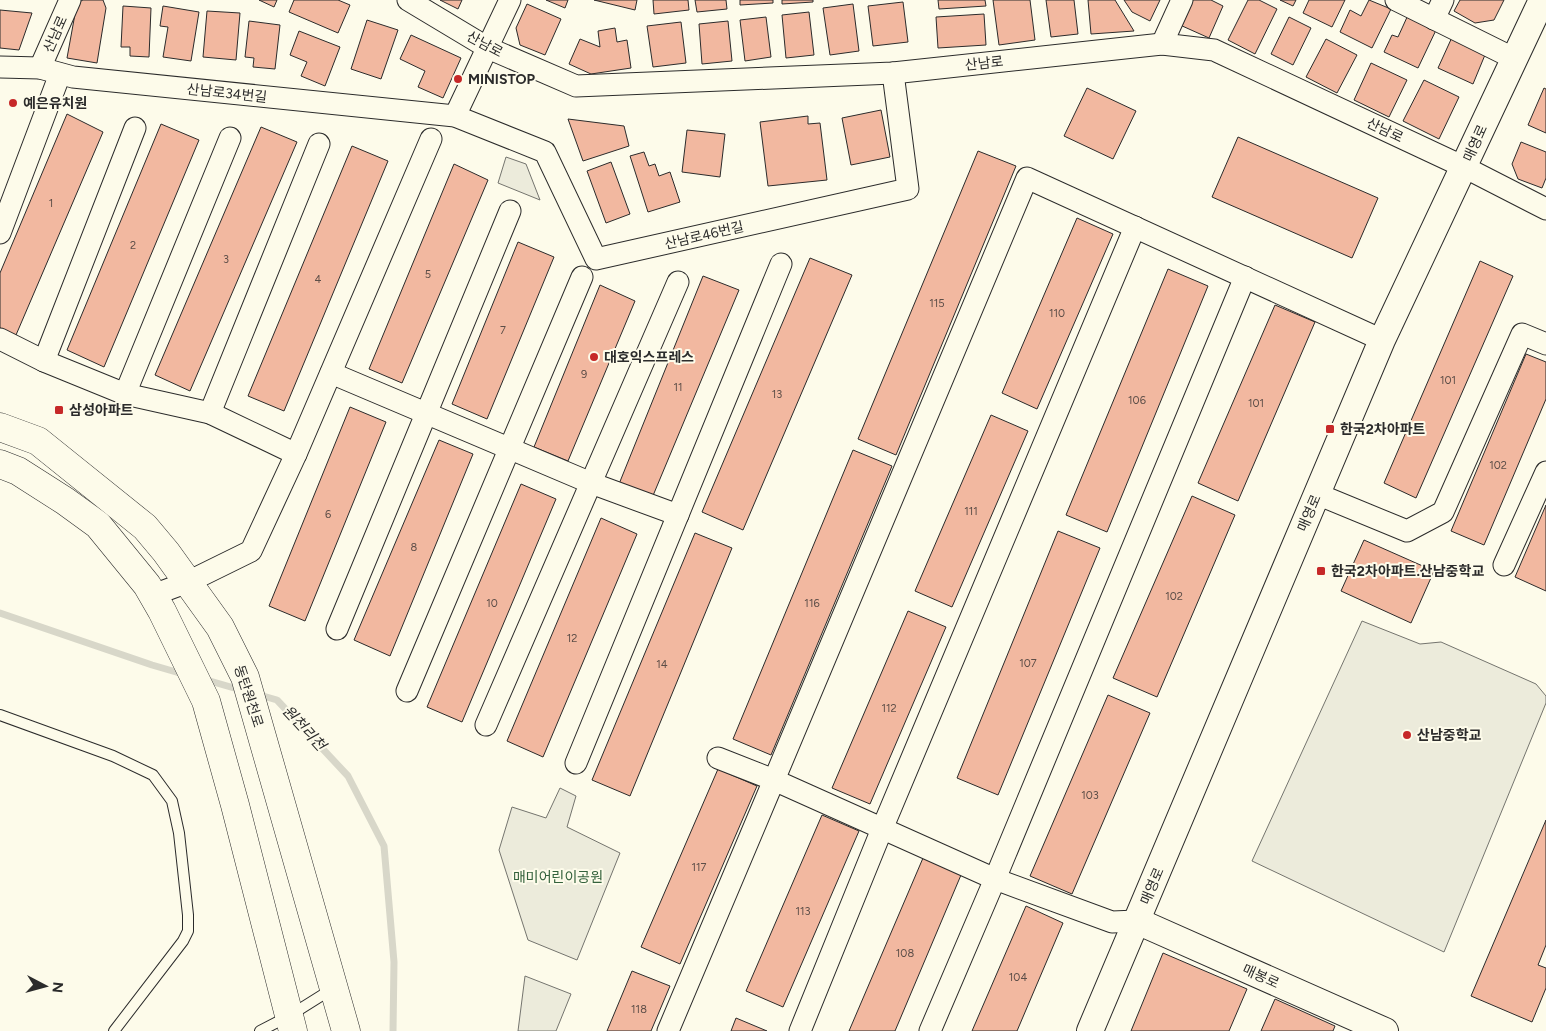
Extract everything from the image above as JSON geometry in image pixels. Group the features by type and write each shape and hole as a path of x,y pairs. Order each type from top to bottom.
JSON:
{"main road":[{"name":"동탄원천로","path":"0,427 38,441 145,527 220,626 246,677 340,1010"},
{"path":"0,464 18,471 66,501 98,525 147,585 157,603 206,701 235,805 291,1024"}],"street":[{"name":"산남로","path":"40,68 70,0"},
{"name":"산남로","path":"408,0 488,48 576,86 893,73 1162,44 1214,50 1464,167 1546,209"},
{"path":"455,116 510,0"},
{"path":"1162,44 1182,0"},
{"path":"1396,0 1439,9 1513,58"},
{"name":"매영로","path":"1090,1031 1382,340 1513,58 1542,0"},
{"name":"산남로34번길","path":"0,67 40,68 73,77 455,116"},
{"name":"산남로46번길","path":"455,116 545,152 596,259 908,189 893,73"},
{"path":"0,233 60,74"},
{"path":"44,361 135,128"},
{"path":"125,394 230,138"},
{"path":"157,603 188,582 251,551 296,454 431,139"},
{"path":"210,413 319,144"},
{"path":"668,1031 1027,178 1382,340"},
{"path":"337,629 510,211"},
{"path":"800,1031 882,829 1134,227"},
{"path":"576,763 781,264"},
{"path":"407,691 582,277"},
{"path":"930,1031 1245,277"},
{"path":"486,725 678,282"},
{"path":"1318,494 1407,531 1443,512 1522,334 1546,344"},
{"path":"0,339 44,361 125,394 210,413 296,454"},
{"path":"331,373 591,483 678,515"},
{"path":"1504,565 1546,472"},
{"path":"718,758 774,780 995,879 1112,922 1137,921"},
{"name":"매봉로","path":"1137,921 1385,1031"}],"lane":[{"path":"0,716 113,756 153,775 172,801 179,833 188,931 183,941 114,1031"},
{"path":"260,1031 340,1010"}],"green space":[{"path":"506,157 526,164 540,200 498,183"},
{"path":"1362,621 1420,644 1441,642 1536,684 1546,696 1546,703 1444,952 1252,861"},
{"name":"매미어린이공원","path":"560,788 576,796 567,827 620,853 577,960 528,940 499,850 512,807 546,818"},
{"path":"525,976 571,994 556,1031 518,1031"}],"building":[{"path":"83,0 103,0 106,8 97,63 67,58 77,3"},
{"path":"259,0 277,0 274,7"},
{"path":"294,0 338,0 350,5 338,33 289,12"},
{"path":"440,0 462,0 458,9"},
{"path":"546,0 568,0 565,8"},
{"path":"594,0 637,0 635,10"},
{"path":"653,0 688,0 689,10 654,14"},
{"path":"695,0 726,0 727,9 697,12"},
{"path":"740,0 773,0 773,3 740,5"},
{"path":"782,0 813,0 813,2 782,4"},
{"path":"938,0 985,0 986,6 939,9"},
{"path":"993,0 1030,0 1035,40 999,45"},
{"path":"1046,0 1074,0 1078,34 1051,37"},
{"path":"1088,0 1115,0 1134,31 1091,34"},
{"path":"1124,0 1160,0 1150,21 1132,12"},
{"path":"1191,0 1211,0 1223,6 1209,38 1180,25"},
{"path":"1248,0 1259,0 1277,9 1255,54 1228,40"},
{"path":"1280,0 1296,0 1293,6"},
{"path":"1309,0 1345,0 1332,27 1303,13"},
{"path":"1369,0 1391,9 1372,48 1340,32 1350,10 1361,16"},
{"path":"1460,0 1504,0 1494,20 1475,23 1454,11"},
{"path":"903,2 908,42 873,46 868,6"},
{"path":"527,4 561,19 545,55 520,45 516,28"},
{"path":"853,4 859,51 830,55 823,8"},
{"path":"123,6 151,8 149,57 130,56 130,47 121,47"},
{"path":"163,6 199,12 191,61 163,57 168,27 160,26"},
{"path":"0,10 32,13 19,50 0,48"},
{"path":"207,11 240,13 236,60 203,57"},
{"path":"809,12 814,55 786,58 782,15"},
{"path":"984,14 986,45 938,48 936,17"},
{"path":"1408,15 1437,28 1418,68 1384,52 1392,35 1398,37"},
{"path":"766,17 771,57 745,61 740,20"},
{"path":"1289,17 1311,28 1293,65 1271,54"},
{"path":"367,20 398,30 381,79 351,69"},
{"path":"249,21 280,25 275,69 253,67 254,58 245,57"},
{"path":"728,21 732,61 702,64 699,24"},
{"path":"681,22 686,63 653,67 647,26"},
{"path":"615,28 617,42 627,40 631,68 591,74 569,64 580,39 600,47 598,31"},
{"path":"299,31 340,47 325,86 301,76 307,62 290,55"},
{"path":"411,35 461,58 443,98 418,87 425,71 400,59"},
{"path":"1453,35 1487,50 1473,84 1438,68"},
{"path":"1326,39 1357,55 1337,93 1306,77"},
{"path":"1371,63 1407,80 1389,117 1354,100"},
{"path":"1424,80 1459,97 1439,139 1403,121"},
{"path":"1087,88 1136,111 1113,159 1064,136"},
{"path":"1544,88 1546,89 1546,133 1528,125"},
{"path":"881,110 890,157 851,165 842,118"},
{"path":"67,114 103,132 16,335 0,328 0,273"},
{"path":"808,116 808,124 820,123 827,180 768,186 760,122"},
{"path":"568,119 624,126 629,146 583,161"},
{"path":"161,124 199,140 104,367 67,350"},
{"path":"261,127 297,142 190,391 155,375"},
{"path":"687,130 725,134 720,177 682,172"},
{"path":"1238,137 1378,198 1352,258 1212,197"},
{"path":"1521,142 1546,152 1546,178 1542,188 1518,179 1512,164"},
{"path":"352,146 388,161 284,411 248,396"},
{"path":"978,151 1016,166 896,455 858,439"},
{"path":"644,152 649,166 655,164 659,176 670,172 680,202 648,212 630,156"},
{"path":"611,162 630,214 606,223 587,171"},
{"path":"454,164 488,180 402,383 369,369"},
{"path":"1077,218 1113,234 1037,409 1002,393"},
{"path":"518,242 554,257 487,419 452,404"},
{"path":"810,258 852,275 743,530 702,512"},
{"path":"1480,261 1513,276 1416,498 1384,483"},
{"path":"1168,269 1208,286 1107,532 1066,515"},
{"path":"703,276 739,290 652,498 619,484"},
{"path":"600,285 635,301 568,461 534,447"},
{"path":"1275,305 1315,322 1238,501 1198,483"},
{"path":"1526,354 1546,362 1546,399 1484,545 1451,531"},
{"path":"350,407 386,422 305,621 269,606"},
{"path":"991,415 1028,431 952,607 915,591"},
{"path":"439,440 473,454 390,656 354,640"},
{"path":"853,450 892,466 771,755 733,739"},
{"path":"521,484 556,499 462,722 427,707"},
{"path":"1192,496 1235,515 1157,697 1113,678"},
{"path":"1546,505 1546,591 1515,577"},
{"path":"601,518 637,534 543,757 507,741"},
{"path":"1058,531 1100,548 998,795 957,778"},
{"path":"695,533 732,548 630,796 592,780"},
{"path":"1364,540 1434,571 1411,623 1341,591"},
{"path":"908,611 946,627 870,804 832,788"},
{"path":"1108,695 1150,713 1072,894 1030,876"},
{"path":"718,769 757,786 680,964 641,947"},
{"path":"822,815 859,831 783,1007 746,991"},
{"path":"1546,820 1546,945 1538,965 1546,968 1546,988 1532,1022 1471,996"},
{"path":"923,858 961,875 895,1031 849,1031"},
{"path":"1026,906 1063,923 1017,1031 972,1031"},
{"path":"1163,953 1247,989 1229,1031 1131,1031"},
{"path":"632,971 670,986 651,1031 607,1031"},
{"path":"1275,999 1335,1026 1333,1031 1261,1031"},
{"path":"736,1018 767,1031 731,1031"}],"waterway":[{"name":"원천리천","path":"0,613 183,674"},
{"name":"원천리천","path":"203,679 241,690"},
{"name":"원천리천","path":"256,694 277,700 348,776 384,846 394,962 393,1031"}],"place":[{"name":"MINISTOP","path":"458,79"},
{"name":"예은유치원","path":"13,103"},
{"name":"대호익스프레스","path":"594,357"},
{"name":"삼성아파트","path":"59,410"},
{"name":"한국2차아파트","path":"1330,429"},
{"name":"한국2차아파트.산남중학교","path":"1321,571"},
{"name":"산남중학교","path":"1407,735"}]}
